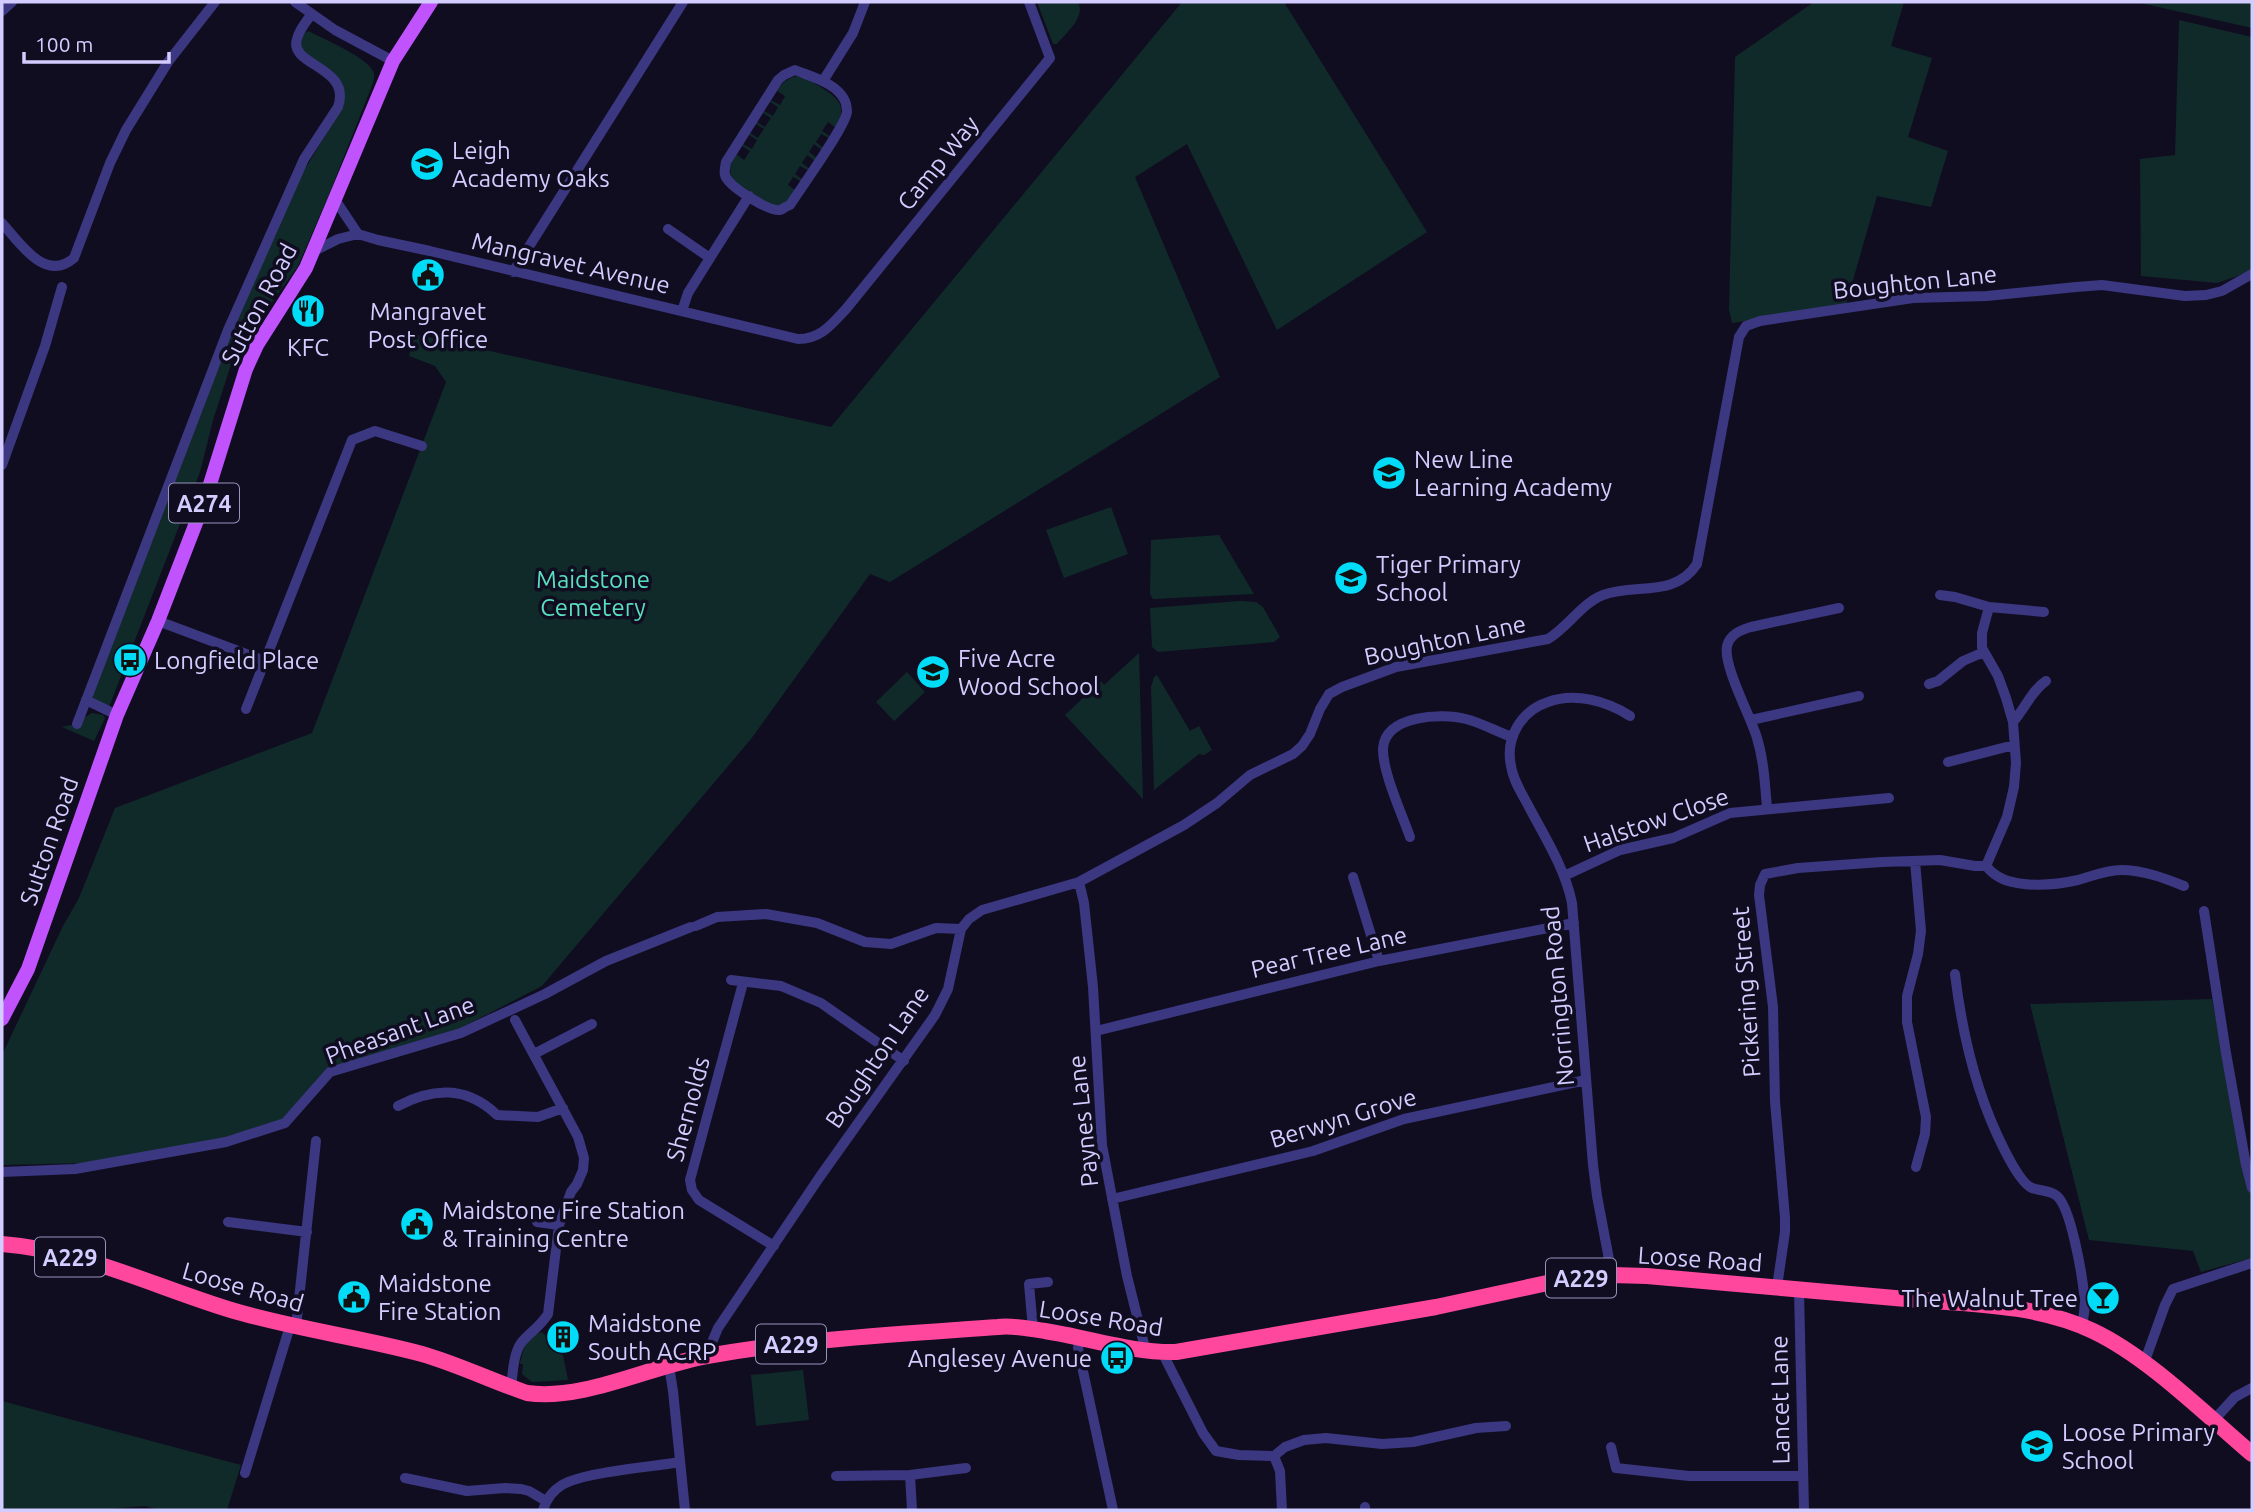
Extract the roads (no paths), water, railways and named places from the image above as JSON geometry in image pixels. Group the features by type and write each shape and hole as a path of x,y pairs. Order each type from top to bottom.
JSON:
{"highway":[{"name":"Loose Road","path":"2,1244 34,1248 107,1266 229,1310 423,1355 527,1393 545,1395 564,1393 710,1355 809,1342 1001,1326 1033,1329 1154,1352 1222,1345 1566,1279 1612,1275 2015,1309 2058,1317 2082,1325 2116,1343 2252,1454"}],"main road":[{"name":"Sutton Road","path":"2,1018 32,956 117,715 158,621 206,496 246,369 257,345 306,268 393,61 431,2"}],"street":[{"path":"2,11 12,2"},
{"path":"2,223 44,265 57,267 71,261 76,255 100,187 126,130 168,62 215,2"},
{"path":"295,2 351,40 393,61"},
{"path":"513,272 683,2"},
{"path":"823,81 853,33 864,2"},
{"name":"Camp Way","path":"816,337 826,331 855,299 1050,58 1029,2"},
{"name":"Sutton Road","path":"77,724 228,330 304,159 338,107 341,93 333,78 304,58 297,47 296,40 311,15"},
{"path":"795,70 823,81 841,94 846,102 847,112 839,130 790,205 780,210 771,210 726,178 726,162 784,75 795,70"},
{"path":"682,311 688,293 749,196"},
{"path":"314,251 338,239 358,234 334,198"},
{"path":"668,229 710,258"},
{"path":"2,243 12,234"},
{"name":"Mangravet Avenue","path":"358,234 798,339 816,337"},
{"name":"Boughton Lane","path":"710,1355 710,1347 718,1328 942,1003 948,989 961,929 969,919 982,910 1079,882 1175,831 1217,803 1250,775 1293,754 1310,734 1329,694 1342,687 1396,667 1548,639 1561,631 1590,602 1603,595 1677,583 1690,574 1697,564 1738,345 1746,326 1760,321 1913,298 1987,296 2102,285 2185,296 2206,295 2222,291 2252,274"},
{"path":"2,465 45,346 62,287"},
{"path":"246,709 352,440 375,431 422,446"},
{"path":"1940,595 1989,607 2044,612"},
{"path":"1986,866 2011,802 2016,763 2013,722 1998,676 1984,652 1982,633 1989,607"},
{"path":"1767,808 1762,758 1727,654 1730,640 1751,627 1839,608"},
{"path":"158,621 265,661"},
{"path":"1929,684 1938,681 1963,661 1984,652"},
{"path":"2013,722 2024,711 2038,686 2046,681"},
{"path":"1751,720 1859,696"},
{"path":"1410,837 1384,762 1383,745 1390,730 1408,721 1434,716 1466,719 1512,737 1525,716 1539,706 1570,698 1607,703 1630,716"},
{"path":"86,700 117,715"},
{"name":"Norrington Road","path":"1512,737 1510,760 1513,776 1570,892 1597,1196 1612,1275"},
{"path":"1948,762 2014,746"},
{"name":"Halstow Close","path":"1564,876 1620,850 1673,838 1730,813 1889,798"},
{"name":"Pickering Street","path":"1777,1287 1785,1218 1775,1101 1773,1007 1759,895 1761,879 1769,872 1798,867 1940,860 1986,866 1994,875 2013,883 2039,886 2122,870 2152,874 2184,886"},
{"path":"1915,861 1921,931 1907,996 1907,1022 1926,1118 1925,1135 1916,1167"},
{"path":"1353,877 1379,961"},
{"name":"Paynes Lane","path":"1079,882 1089,951 1096,1031 1102,1145 1127,1276 1154,1352 1216,1451 1274,1456"},
{"path":"2204,911 2226,1053 2252,1188"},
{"name":"Pheasant Lane","path":"2,1172 87,1167 226,1142 285,1123 330,1072 461,1033 545,994 606,961 717,918 766,914 817,923 865,942 891,943 936,928 961,929"},
{"name":"Pear Tree Lane","path":"1096,1031 1379,961 1574,923"},
{"path":"1955,974 1980,1093 2003,1148 2026,1185 2054,1194 2060,1199 2067,1213 2085,1294 2082,1325"},
{"path":"731,980 781,986 821,1003 904,1061"},
{"name":"Shernolds","path":"743,983 690,1180 692,1190 699,1200 774,1246"},
{"path":"511,1387 520,1345 541,1326 548,1314 559,1225 571,1192 583,1170 584,1158 578,1137 515,1020"},
{"path":"534,1054 592,1024"},
{"name":"Berwyn Grove","path":"1112,1199 1302,1154 1404,1119 1586,1080"},
{"path":"398,1106 430,1093 448,1093 471,1096 486,1103 497,1115 538,1117 563,1108"},
{"path":"245,1472 293,1327 307,1232 316,1141"},
{"path":"228,1222 307,1232"},
{"path":"537,1222 559,1225"},
{"path":"2142,1362 2173,1289 2252,1264"},
{"path":"1033,1329 1029,1284 1048,1282"},
{"name":"Lancet Lane","path":"1799,1290 1804,1510"},
{"path":"1080,1337 1078,1348 1113,1510"},
{"path":"668,1366 673,1385 685,1510"},
{"path":"2213,1421 2230,1402 2252,1388"},
{"path":"1282,1510 1280,1471 1274,1456 1285,1447 1304,1440 1326,1438 1382,1444 1413,1442 1476,1428 1506,1426"},
{"path":"1611,1447 1616,1468 1689,1476 1803,1476"},
{"path":"405,1478 426,1477 467,1491 521,1489 529,1491 544,1506 558,1488 573,1480 680,1462"},
{"path":"836,1476 910,1475 966,1468"},
{"path":"910,1475 912,1510"}],"place":[{"name":"Leigh Academy Oaks","path":"427,164"},
{"name":"Mangravet Post Office","path":"428,275"},
{"name":"KFC","path":"308,311"},
{"name":"New Line Learning Academy","path":"1389,473"},
{"name":"Tiger Primary School","path":"1351,578"},
{"name":"Longfield Place","path":"130,660"},
{"name":"Five Acre Wood School","path":"933,672"},
{"name":"Maidstone Fire Station & Training Centre","path":"417,1224"},
{"name":"Maidstone Fire Station","path":"354,1297"},
{"name":"The Walnut Tree","path":"2103,1298"},
{"name":"Maidstone South ACRP","path":"563,1337"},
{"name":"Anglesey Avenue","path":"1117,1358"},
{"name":"Loose Primary School","path":"2037,1446"}],"park label":[{"name":"Maidstone Cemetery","path":"593,593"}]}
